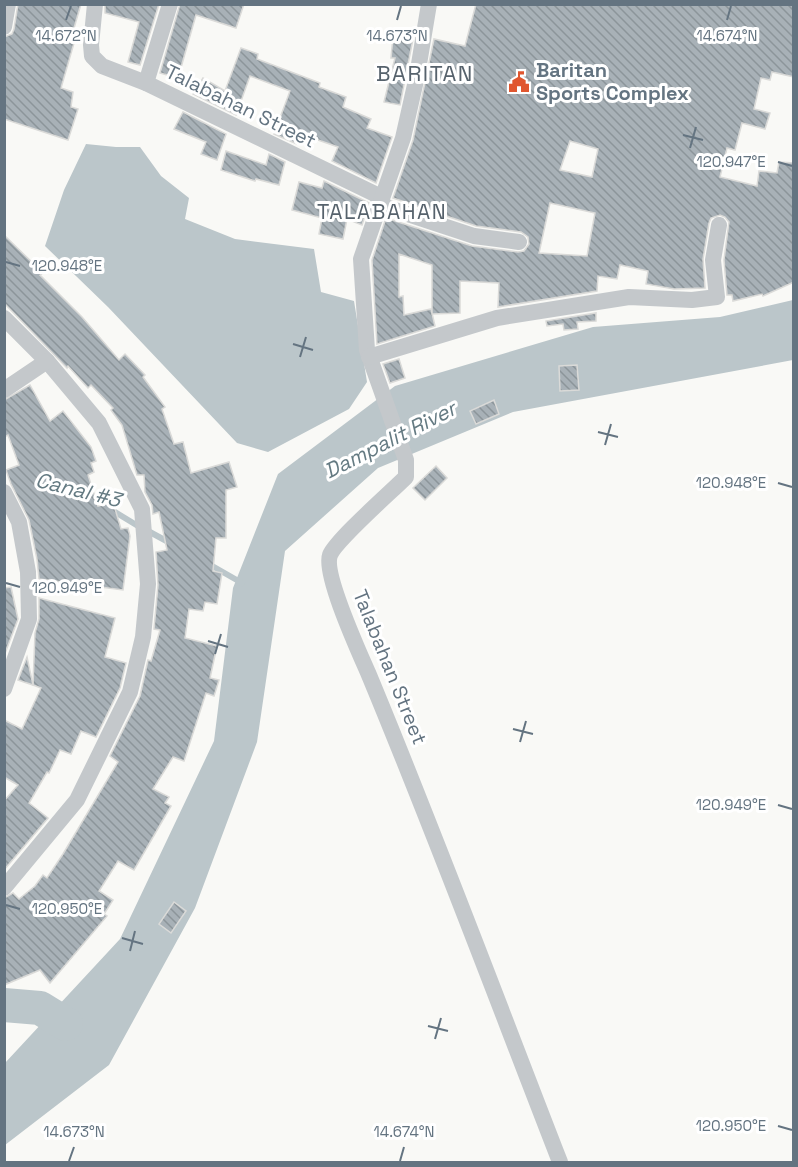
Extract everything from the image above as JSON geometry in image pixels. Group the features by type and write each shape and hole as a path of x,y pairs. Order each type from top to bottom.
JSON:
{"street":[{"path":"4,27 8,4"},
{"name":"Talabahan Street","path":"95,4 92,56 102,66 146,83 375,194 381,202"},
{"path":"146,83 170,4"},
{"name":"Talabahan Street","path":"429,4 417,76 403,138 361,259 369,357 404,454 406,477 340,542 330,555 329,570 346,618 429,818 560,1162"},
{"path":"381,202 386,207 474,236 519,242"},
{"path":"369,357 497,318 629,297 692,300 717,297 713,260 719,225"},
{"path":"4,318 47,361 99,423 142,509 148,584 143,637 130,692 77,800 6,883"},
{"path":"4,390 47,361"},
{"path":"4,492 19,522 28,572 29,619 4,689"}],"water":[{"path":"86,144 140,147 161,176 189,198 185,219 235,239 314,249 321,292 354,301 367,382 349,409 268,452 237,443 108,307 45,246 64,190"},
{"name":"Dampalit River","path":"793,300 793,360 513,412 378,468 285,551 257,742 195,908 109,1065 5,1145 5,1063 120,939 214,741 233,588 278,474 395,386 593,327 720,317"}],"building":[{"path":"18,4 81,4 70,42 74,43 61,88 73,92 71,107 78,109 68,140 4,119 4,37 12,34"},
{"path":"105,4 159,4 140,65 128,62 139,22 105,13"},
{"path":"180,4 244,4 236,28 196,15 178,78 160,73"},
{"path":"476,4 794,4 794,77 772,72 770,80 761,78 754,109 770,113 765,129 742,123 735,150 727,148 720,177 757,186 759,171 777,173 779,162 794,163 794,282 763,296 762,294 733,301 732,295 727,295 724,260 729,222 720,215 711,218 709,223 703,259 705,288 674,289 646,284 648,271 620,265 617,279 598,276 597,291 498,307 499,283 460,281 460,313 432,314 435,326 377,344 372,260 386,218 472,246 518,252 524,251 529,244 528,237 521,232 476,226 393,198 413,140 434,39 465,46","holes":["570,141 598,149 592,177 560,170","550,203 595,213 587,256 539,253","399,254 432,265 432,313 431,309 404,315 403,296 399,297"]},
{"path":"393,37 413,39 400,105 384,102 395,58 391,58"},
{"path":"241,48 258,54 257,59 320,83 319,87 346,97 343,107 371,119 367,128 392,137 376,183 332,161 338,147 301,134 297,144 274,134 290,91 250,76 236,115 193,94 203,78 225,91"},
{"path":"183,112 226,134 217,160 201,154 206,142 174,129"},
{"path":"226,151 266,165 269,154 285,162 279,185 256,179 255,181 221,170"},
{"path":"324,181 369,203 362,225 347,219 343,239 319,234 322,218 292,210 299,182 322,188"},
{"path":"4,235 43,273 40,275 82,317 119,360 125,354 145,375 143,377 165,407 162,409 174,444 183,442 191,473 229,462 237,487 226,490 226,538 216,538 213,571 222,573 217,604 205,602 203,611 189,609 185,638 217,646 210,678 219,680 214,696 206,693 184,761 173,757 153,789 169,797 165,803 171,806 134,870 118,861 99,891 113,900 104,914 107,916 50,983 40,970 4,985 4,898 13,893 19,899 35,886 43,875 47,878 118,762 110,756 140,696 148,660 151,661 160,630 154,629 158,585 156,552 167,550 159,512 153,514 152,505 145,492 144,475 137,475 122,425 111,410 113,408 91,385 88,388 68,366 67,368 4,303"},
{"path":"596,313 596,321 577,322 578,329 564,330 563,324 547,326 546,321"},
{"path":"399,359 405,378 390,383 383,364"},
{"path":"577,365 579,390 560,391 559,366"},
{"path":"30,385 50,421 63,411 91,447 96,461 91,463 94,472 88,475 98,506 113,502 121,529 128,528 130,536 123,590 39,579 29,520 6,470 19,465 8,435 4,437 4,400"},
{"path":"494,400 499,414 476,424 470,411"},
{"path":"436,466 447,478 425,500 413,488"},
{"path":"11,587 18,619 4,656 4,588"},
{"path":"39,598 115,618 105,657 126,663 120,688 96,737 81,731 71,754 60,750 49,773 47,772 29,803 48,818 4,870 4,801 18,785 4,777 4,720 22,729 41,688 33,685"},
{"path":"27,657 33,685 18,680"},
{"path":"174,902 186,911 171,933 159,924"}],"waterway":[{"name":"Canal #3","path":"109,511 115,512 138,526"},
{"name":"Canal #3","path":"148,531 172,544"},
{"name":"Canal #3","path":"207,563 242,583"},
{"path":"4,1005 40,1008 66,1024"}],"place":[{"name":"Baritan Sports Complex","path":"519,82"}],"district":[{"name":"BARITAN","path":"425,73"},
{"name":"TALABAHAN","path":"382,212"}]}
